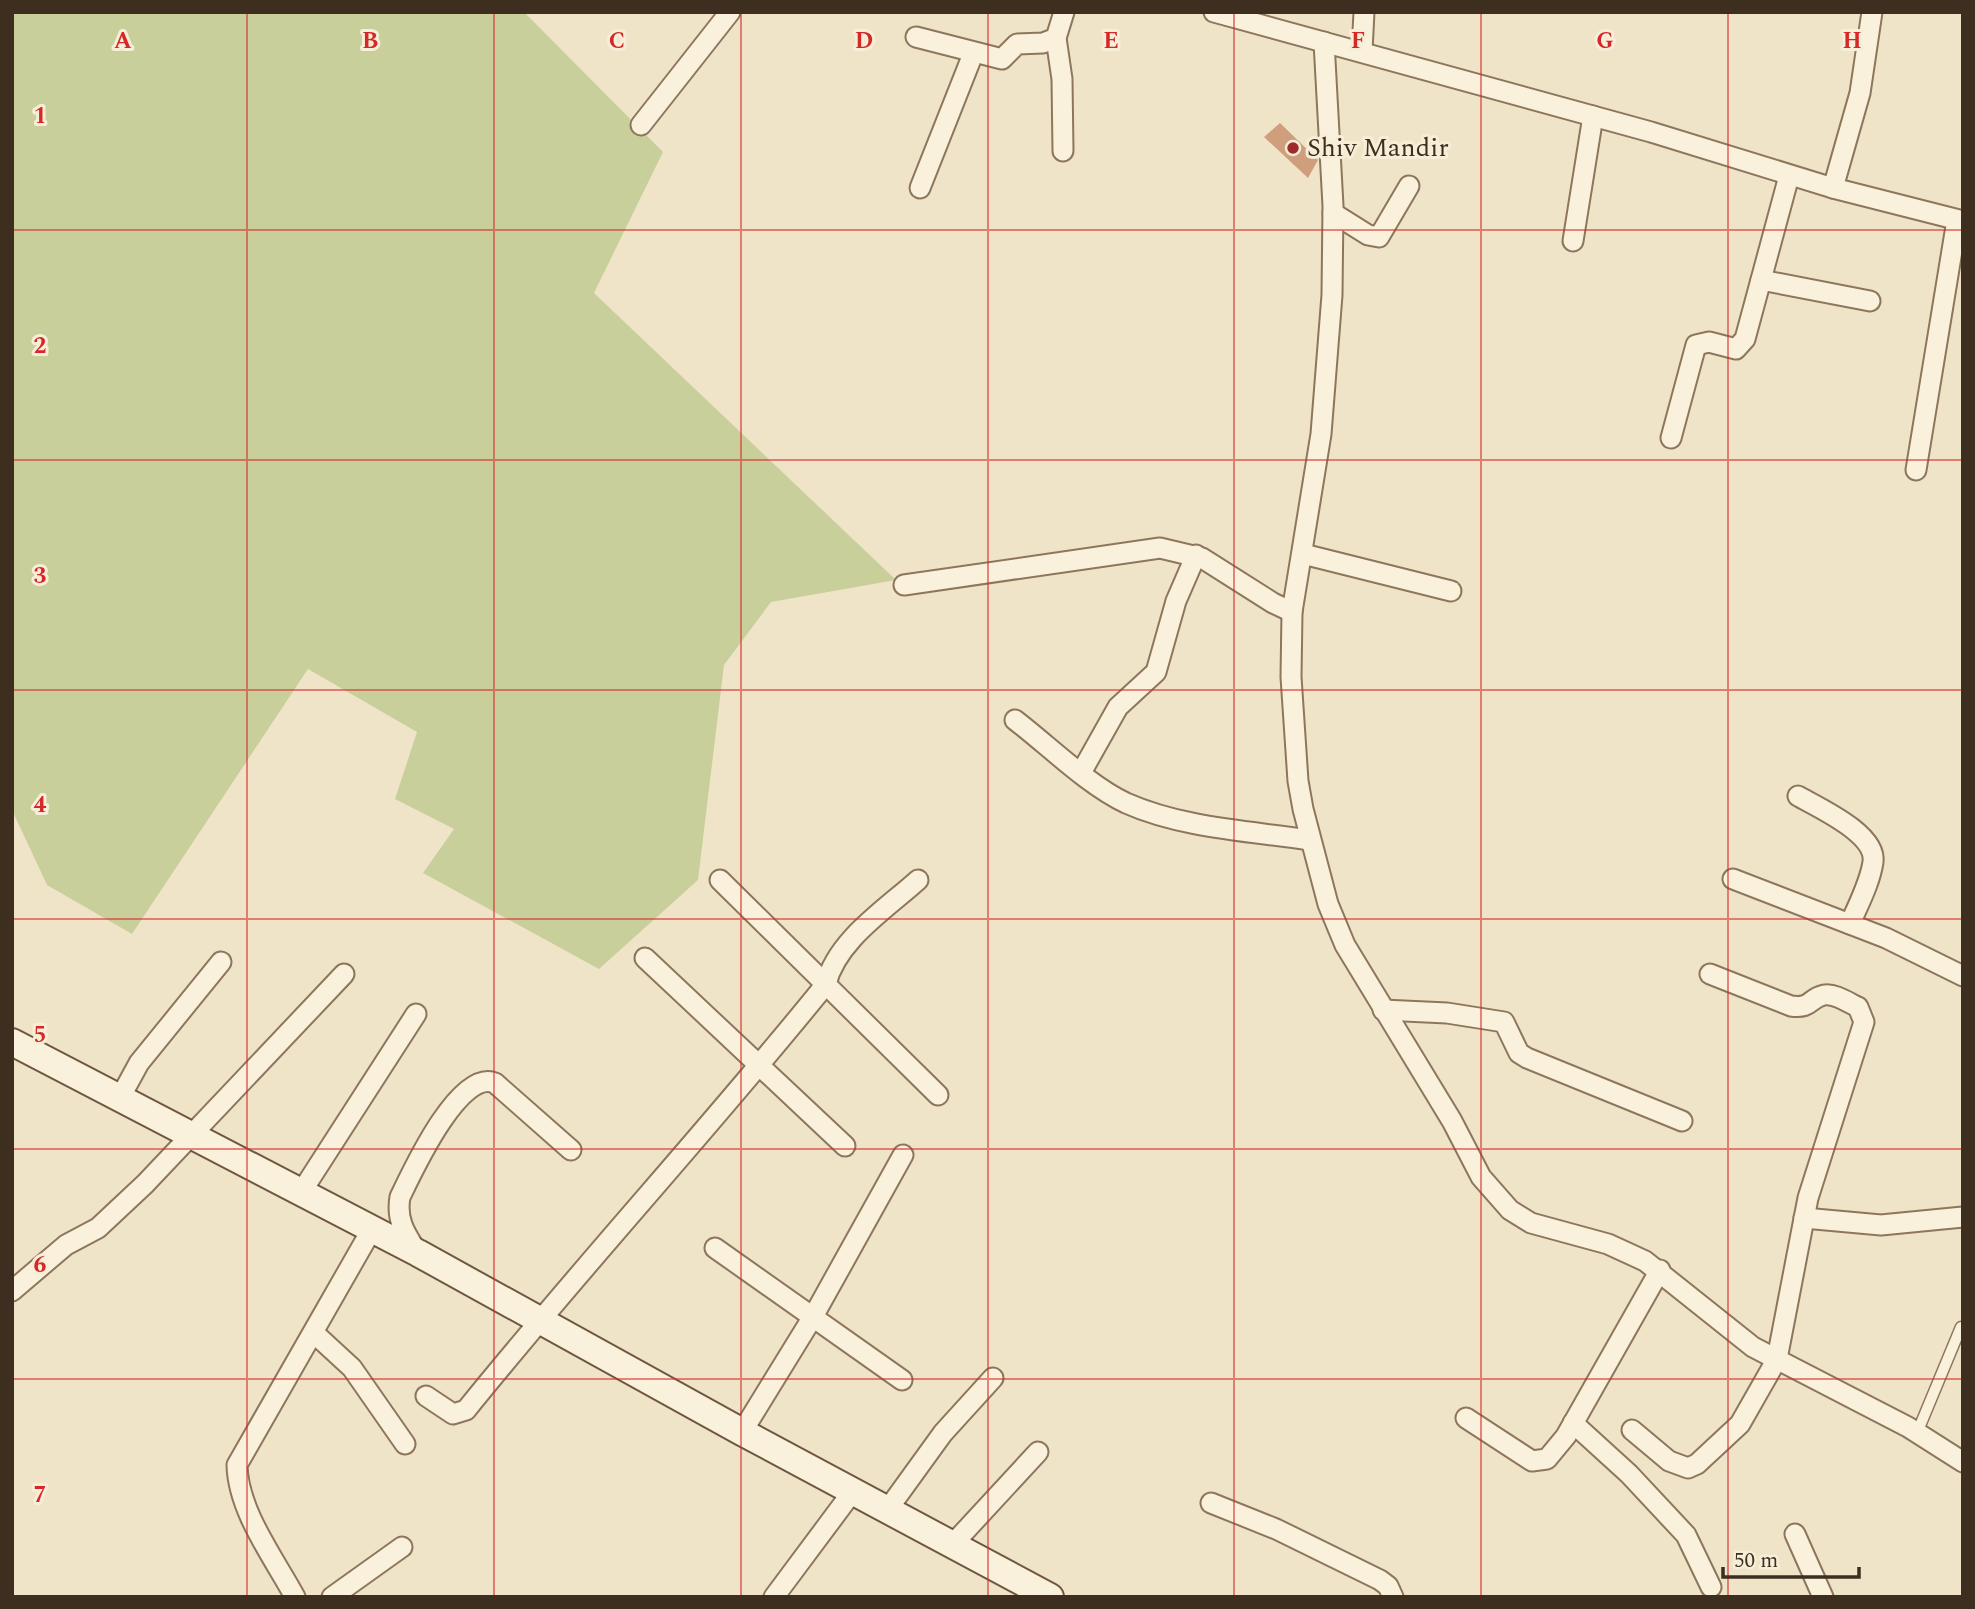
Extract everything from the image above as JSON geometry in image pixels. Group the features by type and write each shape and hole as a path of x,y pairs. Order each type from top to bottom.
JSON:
{"street":[{"path":"641,125 730,12"},
{"path":"1063,151 1062,79 1056,37 1064,12"},
{"path":"1362,51 1364,12"},
{"path":"1833,188 1860,93 1872,12"},
{"path":"1222,13 1593,116 1789,176 1960,220 1916,470"},
{"path":"916,37 973,54 1002,59 1017,44 1043,43 1056,37"},
{"path":"1324,42 1333,213 1330,330 1321,434 1292,612 1293,711 1298,781 1309,840 1328,904 1345,944 1452,1121 1481,1177 1510,1210 1546,1228 1623,1249 1660,1270 1740,1337 1917,1433 1963,1462"},
{"path":"920,188 973,54"},
{"path":"1573,241 1593,116"},
{"path":"1671,438 1696,345 1702,341 1727,348 1742,346 1789,176"},
{"path":"1333,213 1368,235 1379,237 1409,186"},
{"path":"1761,280 1870,301"},
{"path":"904,585 942,582 1133,550 1160,548 1195,555 1292,612"},
{"path":"1082,771 1118,707 1156,672 1176,601 1195,555"},
{"path":"1303,555 1451,590"},
{"path":"1015,720 1128,803 1177,819 1309,840"},
{"path":"1798,796 1858,833 1872,849 1874,859 1871,873 1850,924"},
{"path":"1733,879 1886,938 1963,976"},
{"path":"720,880 938,1095"},
{"path":"426,1396 453,1414 466,1410 540,1319 760,1066 826,984 829,973 853,938 918,880"},
{"path":"645,958 845,1146"},
{"path":"121,1096 139,1063 221,962"},
{"path":"12,1291 66,1245 98,1228 193,1135 344,974"},
{"path":"1632,1430 1679,1467 1688,1468 1697,1464 1740,1424 1777,1359 1804,1218 1863,1031 1863,1013 1858,1007 1825,995 1802,1008 1791,1006 1710,974"},
{"path":"1383,1010 1447,1013 1504,1022 1519,1053 1527,1058 1682,1121"},
{"path":"302,1191 416,1014"},
{"path":"12,1042 302,1191 540,1319 742,1433 1051,1597"},
{"path":"418,1253 397,1213 400,1197 452,1106 475,1083 488,1080 495,1083 570,1150"},
{"path":"742,1433 814,1315 903,1155"},
{"path":"1804,1218 1890,1225 1963,1217"},
{"path":"295,1597 250,1513 238,1478 237,1465 372,1229"},
{"path":"715,1248 814,1315 902,1380"},
{"path":"1466,1418 1532,1461 1540,1462 1553,1454 1660,1270"},
{"path":"314,1332 352,1368 405,1444"},
{"path":"888,1509 943,1433 993,1378"},
{"path":"1573,1423 1629,1474 1686,1535 1710,1587"},
{"path":"953,1544 1038,1452"},
{"path":"774,1597 853,1491"},
{"path":"1211,1503 1298,1539 1380,1580 1388,1586 1393,1597"},
{"path":"1795,1534 1823,1597"},
{"path":"332,1597 402,1547"}],"lane":[{"path":"1917,1433 1961,1327"}],"green space":[{"path":"12,12 524,12 663,152 594,293 896,580 771,602 724,665 698,880 599,969 423,873 454,829 395,799 417,732 308,669 132,934 47,885 12,810"}],"building":[{"path":"1280,123 1318,160 1308,178 1264,137"}],"place":[{"name":"Shiv Mandir","path":"1293,148"}]}
